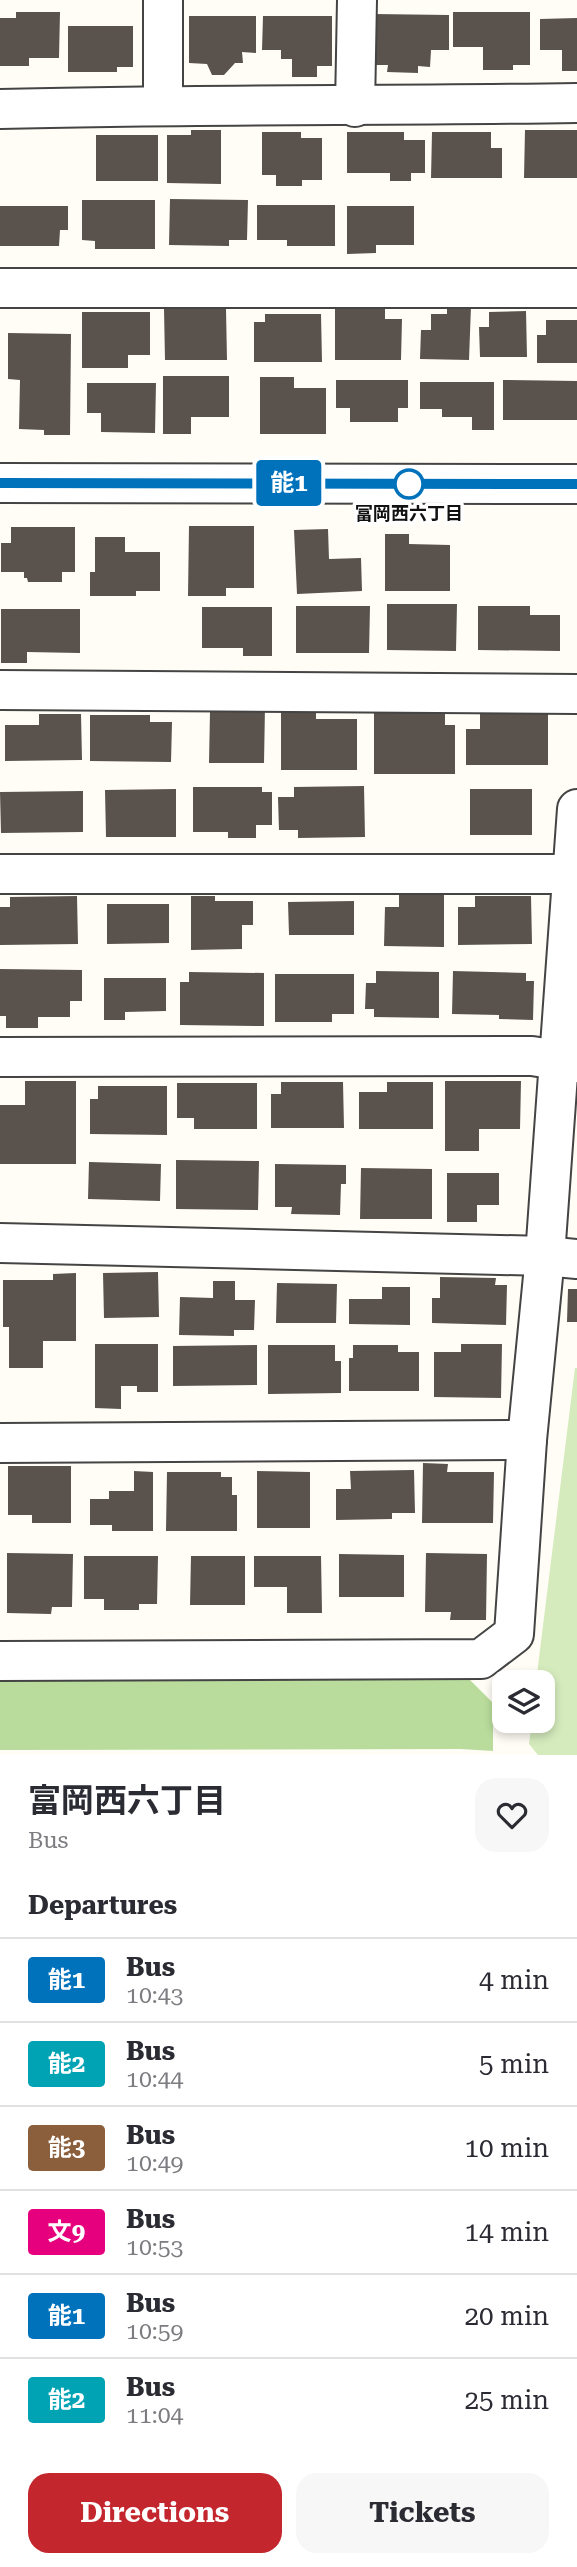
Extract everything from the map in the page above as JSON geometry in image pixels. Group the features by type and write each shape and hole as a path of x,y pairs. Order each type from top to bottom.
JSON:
{"street":[{"path":"163,0 163,105"},
{"path":"355,107 357,0"},
{"path":"0,109 163,105 355,107 577,103"},
{"path":"0,288 577,288"},
{"path":"0,483 577,484"},
{"path":"0,690 577,694"},
{"path":"0,1661 481,1659 514,1634 527,1440 561,1257 577,809"},
{"path":"0,874 574,873"},
{"path":"0,1057 532,1056 568,1061"},
{"path":"0,1243 561,1257"},
{"path":"0,1443 527,1440"}],"green space":[{"path":"577,1368 577,1755 538,1755 529,1744 530,1733 555,1733 555,1670 537,1670"},
{"path":"469,1679 492,1702 493,1751 0,1750 0,1680"}],"building":[{"path":"16,12 60,12 59,58 29,58 29,66 0,66 0,18 16,18"},
{"path":"453,12 530,12 530,65 513,65 513,70 483,70 483,47 453,47"},
{"path":"373,14 449,15 449,50 431,50 430,67 418,66 418,73 387,72 388,65 372,65"},
{"path":"189,16 256,16 256,53 242,52 243,63 235,63 224,75 212,75 207,64 189,63"},
{"path":"263,16 332,16 332,66 317,66 317,77 292,77 292,59 281,59 281,50 262,50"},
{"path":"577,18 577,71 562,71 562,50 540,50 540,19"},
{"path":"68,26 133,26 133,67 117,67 117,72 68,72"},
{"path":"191,130 221,130 221,184 167,183 167,135 191,135"},
{"path":"525,130 577,130 577,178 524,178"},
{"path":"262,132 301,132 301,138 322,138 322,180 302,180 302,186 276,186 276,175 262,175"},
{"path":"347,132 404,132 404,140 425,140 425,173 411,173 411,181 390,181 390,173 347,173"},
{"path":"432,132 491,132 491,148 502,148 502,178 431,178"},
{"path":"96,135 158,135 158,181 96,181"},
{"path":"170,199 248,200 247,240 229,240 229,246 169,245"},
{"path":"82,200 155,200 155,249 95,249 95,241 82,240"},
{"path":"257,205 335,205 335,246 287,246 287,240 257,240"},
{"path":"0,206 68,206 68,230 60,230 59,246 0,246"},
{"path":"347,206 414,206 414,245 376,245 376,253 347,254"},
{"path":"447,306 471,306 469,360 420,359 421,330 431,330 431,314 447,314"},
{"path":"164,309 226,309 227,360 165,360"},
{"path":"335,309 385,309 385,319 402,319 401,360 335,360"},
{"path":"526,311 527,357 480,357 479,327 489,327 489,312"},
{"path":"82,312 150,312 150,355 128,355 128,368 82,368"},
{"path":"265,314 321,314 322,362 254,362 254,322 265,322"},
{"path":"546,320 577,320 577,363 537,363 537,335 546,335"},
{"path":"8,333 71,334 70,435 44,435 44,430 19,429 20,380 8,379"},
{"path":"163,376 229,376 229,417 191,417 191,434 163,434"},
{"path":"260,377 294,377 294,388 326,388 326,434 260,434"},
{"path":"336,380 408,380 408,408 398,408 398,422 350,422 350,408 336,408"},
{"path":"503,380 577,381 577,420 503,420"},
{"path":"420,382 494,382 494,430 472,430 472,417 442,417 442,409 420,409"},
{"path":"87,383 156,383 155,433 101,432 101,413 87,413"},
{"path":"189,526 254,526 254,588 226,588 226,596 188,596"},
{"path":"11,527 75,527 75,572 62,572 62,582 28,582 27,578 24,578 24,572 1,572 1,543 11,543"},
{"path":"328,529 329,559 361,558 362,591 297,594 294,530"},
{"path":"385,534 409,534 409,544 450,545 450,591 385,591"},
{"path":"95,537 125,537 125,552 160,552 160,591 136,591 136,596 90,596 90,572 95,572"},
{"path":"387,604 457,604 456,651 387,650"},
{"path":"296,606 370,606 369,653 296,653"},
{"path":"478,606 530,606 530,615 560,615 560,651 478,650"},
{"path":"202,607 272,607 272,656 243,656 243,648 202,648"},
{"path":"1,609 80,609 80,653 27,652 27,663 1,663"},
{"path":"233,706 265,706 264,763 209,763 210,712 233,712"},
{"path":"281,708 316,708 316,719 357,719 357,770 281,770"},
{"path":"374,708 445,708 445,725 455,725 455,774 374,774"},
{"path":"480,708 548,709 548,765 466,765 466,729 480,729"},
{"path":"39,714 81,714 82,760 5,761 5,725 39,725"},
{"path":"90,715 150,715 150,722 172,722 171,762 90,761"},
{"path":"364,786 365,837 298,838 298,830 279,830 278,797 294,797 294,787"},
{"path":"193,787 262,787 262,792 272,792 272,825 256,825 256,838 228,838 228,832 193,832"},
{"path":"176,789 176,837 106,837 105,790"},
{"path":"470,789 532,789 532,835 470,835"},
{"path":"83,791 83,832 1,833 0,792"},
{"path":"399,892 444,893 444,947 384,946 385,907 399,907"},
{"path":"77,896 78,944 0,945 0,907 10,907 10,897"},
{"path":"191,896 215,896 215,901 253,901 253,925 242,925 242,949 191,950"},
{"path":"475,896 531,896 532,944 458,945 458,907 475,907"},
{"path":"354,901 354,935 289,935 288,902"},
{"path":"107,904 169,904 169,943 107,944"},
{"path":"0,969 82,970 82,1001 70,1001 70,1017 38,1017 38,1028 6,1028 6,1016 0,1016"},
{"path":"376,971 439,972 439,1018 374,1017 374,1009 365,1009 366,983 376,983"},
{"path":"453,971 526,973 526,981 534,981 533,1020 499,1019 499,1015 452,1014"},
{"path":"189,972 264,973 264,1026 180,1025 180,982 189,982"},
{"path":"275,974 354,974 354,1014 332,1014 332,1022 275,1022"},
{"path":"104,978 166,978 166,1011 125,1012 125,1020 104,1020"},
{"path":"25,1081 76,1081 76,1164 0,1164 0,1105 25,1105"},
{"path":"445,1081 521,1081 520,1129 479,1129 479,1151 445,1151"},
{"path":"281,1082 343,1082 344,1128 271,1128 271,1094 281,1094"},
{"path":"387,1082 433,1082 433,1129 359,1129 359,1092 387,1092"},
{"path":"177,1083 257,1083 257,1129 194,1129 194,1118 177,1118"},
{"path":"98,1086 167,1086 167,1135 90,1134 90,1099 98,1099"},
{"path":"176,1160 259,1161 258,1210 176,1209"},
{"path":"89,1162 161,1164 160,1201 88,1199"},
{"path":"275,1164 346,1165 346,1184 341,1184 340,1215 291,1214 292,1207 275,1207"},
{"path":"361,1168 432,1169 432,1219 360,1219"},
{"path":"447,1173 499,1173 499,1205 477,1205 477,1222 447,1222"},
{"path":"158,1272 159,1317 104,1318 103,1273"},
{"path":"76,1273 76,1341 43,1341 43,1368 9,1368 9,1327 3,1327 3,1280 53,1280 53,1274"},
{"path":"440,1277 496,1278 495,1285 507,1285 506,1325 432,1323 432,1298 440,1298"},
{"path":"213,1281 235,1281 235,1300 255,1300 254,1330 234,1330 234,1336 179,1335 180,1297 213,1298"},
{"path":"277,1283 337,1284 336,1323 276,1323"},
{"path":"382,1287 410,1287 410,1325 349,1324 349,1299 382,1299"},
{"path":"568,1289 577,1289 577,1322 567,1322"},
{"path":"95,1344 158,1344 158,1392 137,1392 137,1386 121,1386 121,1409 95,1408"},
{"path":"461,1344 502,1344 501,1398 434,1397 434,1352 461,1352"},
{"path":"257,1345 257,1385 173,1386 173,1346"},
{"path":"268,1345 335,1345 335,1361 341,1361 341,1393 268,1394"},
{"path":"353,1345 398,1345 398,1352 419,1352 419,1391 349,1391 349,1358 353,1358"},
{"path":"423,1463 448,1464 447,1472 494,1472 493,1523 422,1523"},
{"path":"8,1466 71,1466 71,1523 32,1523 32,1515 8,1515"},
{"path":"414,1470 415,1513 392,1513 392,1519 336,1520 336,1489 351,1489 350,1471"},
{"path":"134,1471 153,1472 153,1531 112,1531 112,1525 90,1525 90,1499 109,1499 109,1491 134,1491"},
{"path":"257,1471 310,1472 310,1528 257,1528"},
{"path":"167,1472 221,1472 221,1477 232,1477 232,1495 237,1495 237,1531 166,1531"},
{"path":"7,1553 73,1554 72,1607 52,1607 51,1614 7,1613"},
{"path":"426,1553 487,1554 486,1620 450,1620 451,1612 425,1612"},
{"path":"339,1554 404,1555 404,1597 339,1597"},
{"path":"84,1556 158,1556 157,1604 139,1604 139,1610 104,1610 104,1599 84,1599"},
{"path":"191,1556 245,1556 245,1605 190,1605"},
{"path":"254,1556 321,1556 322,1613 287,1613 287,1587 254,1587"}],"bus line":[{"name":"能1","path":"0,483 577,484"}],"place":[{"name":"富岡西六丁目","path":"409,484"}]}
